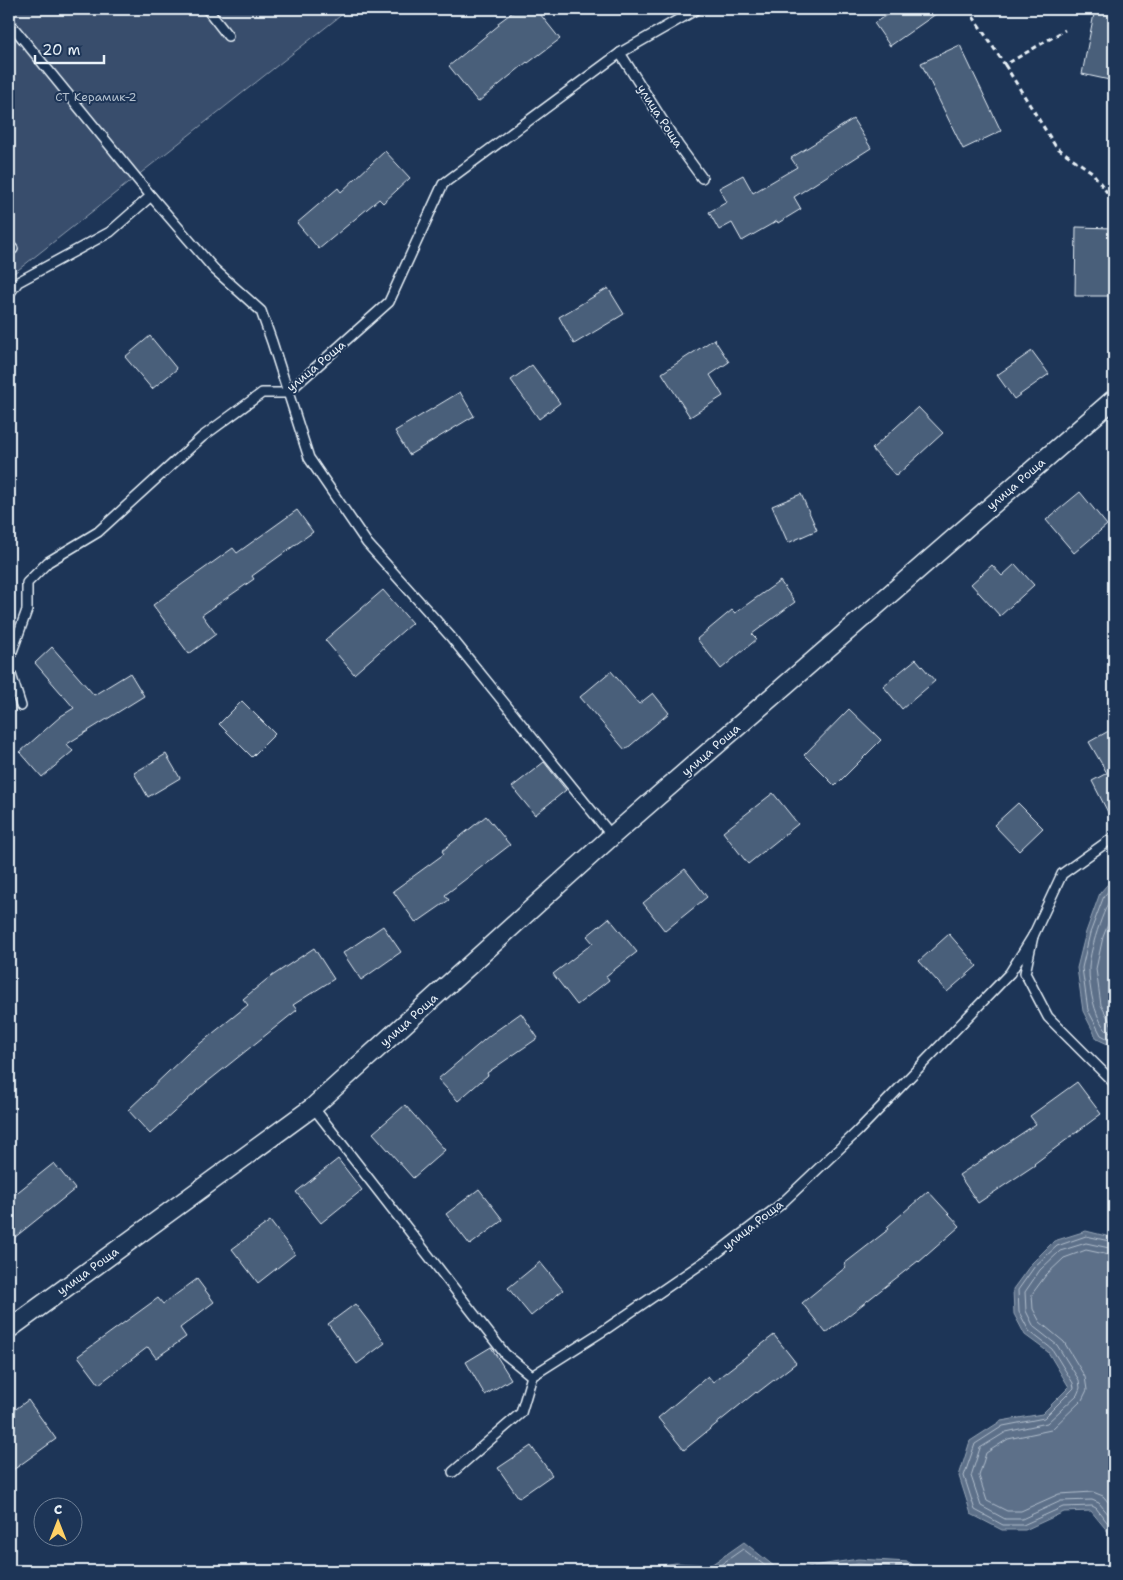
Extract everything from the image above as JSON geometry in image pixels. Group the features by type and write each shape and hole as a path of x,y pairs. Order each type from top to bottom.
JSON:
{"street":[{"name":"улица Роща","path":"9,1329 313,1107 612,836 1114,399"}],"lane":[{"path":"207,9 228,36"},
{"name":"улица Роща","path":"9,660 27,610 27,583 48,562 98,532 202,437 262,393 287,393 389,302 443,184 620,53 697,9"},
{"path":"9,22 150,196 214,269 261,311 309,458 366,543 450,636 612,836"},
{"name":"улица Роща","path":"620,53 702,178"},
{"path":"9,294 18,282 110,232 150,196"},
{"path":"9,668 22,706"},
{"name":"улица Роща","path":"532,1376 606,1329 701,1264 780,1205 858,1131 1010,973 1033,936 1062,874 1114,837"},
{"name":"улица Роща","path":"1033,936 1025,973 1048,1017 1114,1083"},
{"path":"313,1107 505,1354 532,1376 521,1413 453,1472"}],"path":[{"path":"968,9 1056,147 1092,172 1114,202"},
{"path":"1005,65 1065,30"}],"green space":[{"name":"СТ Керамик-2","path":"9,9 349,9 9,277"}],"water":[{"path":"1114,877 1114,1047 1097,1039 1083,1011 1077,968 1086,932 1100,893"},
{"path":"1086,1231 1114,1238 1114,1539 1091,1511 1064,1512 1025,1530 1002,1530 971,1514 959,1476 970,1441 1001,1421 1042,1414 1069,1387 1048,1352 1025,1335 1014,1314 1013,1289 1032,1263 1054,1241"},
{"path":"744,1542 775,1567 807,1567 858,1559 908,1562 924,1571 616,1571 676,1563 711,1565"}],"building":[{"path":"517,9 536,9 560,39 527,62 478,102 449,66"},
{"path":"896,9 943,9 890,46 874,23"},
{"path":"1095,9 1114,9 1114,81 1082,74"},
{"path":"960,45 1001,131 963,149 921,63"},
{"path":"853,119 871,148 794,197 801,209 742,241 732,223 719,230 709,212 727,202 719,188 743,175 753,193 797,167 791,158"},
{"path":"385,151 410,178 383,203 379,199 319,249 297,223 338,188 341,192"},
{"path":"1076,227 1114,228 1114,296 1075,296"},
{"path":"608,288 624,314 574,344 559,317"},
{"path":"150,336 177,369 152,389 125,357"},
{"path":"714,339 729,362 710,375 723,396 690,417 662,373"},
{"path":"1032,351 1049,374 1014,399 997,375"},
{"path":"532,365 560,403 539,419 511,380"},
{"path":"460,392 474,416 409,455 395,431"},
{"path":"918,407 943,433 896,476 872,449"},
{"path":"1080,492 1107,525 1074,553 1046,520"},
{"path":"801,494 817,530 788,543 772,506"},
{"path":"297,510 313,532 252,576 254,579 202,615 216,634 189,654 153,605 233,548 237,553"},
{"path":"1015,564 1034,585 1000,616 971,584 992,565 1002,576"},
{"path":"780,581 795,602 752,634 757,639 721,669 697,639 732,610 735,613"},
{"path":"383,590 412,623 354,674 325,640"},
{"path":"52,647 94,695 130,673 144,696 67,744 73,751 42,777 20,752 61,716 74,708 35,663"},
{"path":"916,659 935,681 902,709 883,686"},
{"path":"611,671 639,704 653,693 669,713 625,750 580,697"},
{"path":"242,701 275,734 252,757 219,724"},
{"path":"849,709 881,740 835,786 804,755"},
{"path":"1114,728 1114,824 1092,781 1107,773 1089,742"},
{"path":"166,754 180,778 148,797 134,773"},
{"path":"544,762 566,790 535,815 512,787"},
{"path":"773,793 798,824 748,864 723,832"},
{"path":"1018,803 1043,828 1019,851 994,825"},
{"path":"486,816 510,845 445,895 449,900 416,923 393,891 444,854 442,851"},
{"path":"685,869 707,897 665,931 643,903"},
{"path":"609,918 637,952 606,976 609,980 577,1005 553,974 593,943 587,936"},
{"path":"383,926 401,952 361,980 343,953"},
{"path":"949,934 977,966 947,992 919,961"},
{"path":"314,948 334,979 293,1005 297,1010 196,1091 150,1134 128,1110 187,1054 248,1005 243,999 266,980"},
{"path":"521,1013 538,1038 487,1073 488,1075 458,1101 438,1079 490,1035"},
{"path":"1077,1082 1101,1114 1035,1165 978,1203 959,1175 1036,1124 1030,1116"},
{"path":"405,1105 445,1150 413,1178 373,1133"},
{"path":"338,1159 362,1190 321,1223 296,1192"},
{"path":"54,1163 75,1189 9,1242 9,1199"},
{"path":"479,1189 503,1220 470,1245 446,1214"},
{"path":"928,1191 960,1226 919,1262 826,1333 802,1303 846,1267 844,1264 889,1229 887,1227"},
{"path":"270,1221 295,1254 258,1283 232,1249"},
{"path":"540,1262 563,1290 531,1316 508,1288"},
{"path":"197,1279 214,1302 180,1328 186,1337 156,1358 148,1347 99,1384 78,1356 158,1298 163,1304"},
{"path":"355,1304 385,1343 357,1364 328,1324"},
{"path":"774,1335 796,1363 756,1392 684,1450 658,1418 708,1376 713,1382"},
{"path":"491,1347 511,1379 485,1395 466,1362"},
{"path":"28,1400 56,1439 9,1473 9,1414"},
{"path":"531,1446 552,1475 519,1498 498,1468"}]}
